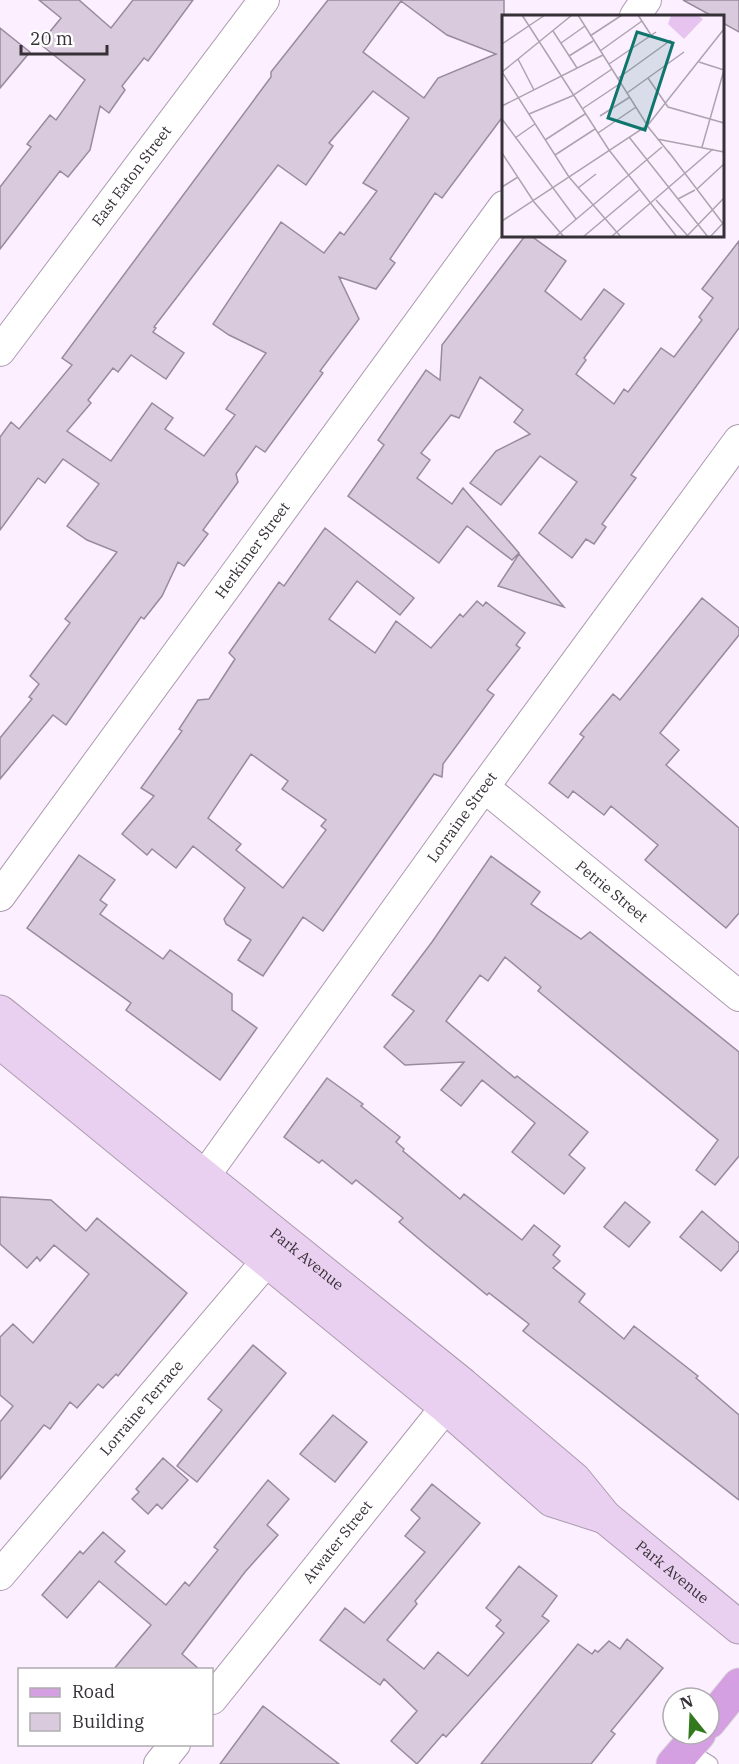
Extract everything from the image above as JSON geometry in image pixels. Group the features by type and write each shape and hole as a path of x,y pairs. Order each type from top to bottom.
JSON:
{"main road":[{"name":"Park Avenue","path":"0,1012 10,1049 197,1187 454,1396 574,1479 604,1517 739,1627"},
{"path":"721,1707 739,1685"}],"street":[{"name":"East Eaton Street","path":"0,351 264,0"},
{"path":"636,15 646,0"},
{"name":"Herkimer Street","path":"0,896 502,209"},
{"name":"Lorraine Street","path":"197,1187 484,787 739,440"},
{"name":"Petrie Street","path":"484,787 739,996"},
{"name":"Lorraine Terrace","path":"0,1575 275,1251"},
{"name":"Atwater Street","path":"213,1698 454,1396"},
{"path":"159,1764 173,1746"}],"building":[{"path":"39,0 79,0 111,28 133,0 193,0 148,61 144,58 122,86 125,90 109,113 100,106 90,150 68,177 60,171 0,249 0,187 31,147 27,144 50,115 56,120 85,80 40,44 61,18"},
{"path":"328,0 504,0 502,118 442,198 435,193 390,259 395,263 376,289 339,277 359,319 320,371 323,373 265,452 256,446 236,474 238,482 203,530 208,534 184,566 178,562 162,596 144,619 141,617 66,725 53,715 0,779 0,738 32,699 29,697 39,684 30,676 70,623 65,619 117,552 87,540 67,526 99,484 63,459 45,483 38,478 0,530 0,437 11,422 19,429 72,365 62,358 271,77 271,72","holes":["401,1 447,35 496,54 438,78 424,98 363,52","373,91 409,118 363,183 377,191 344,235 340,232 324,253 281,222 213,324 229,335 266,353 226,409 235,415 204,456 165,429 173,418 152,403 111,461 67,431 91,403 88,400 113,368 118,372 131,355 166,379 184,353 153,332 156,328 154,327 278,165 306,185 333,146 329,143"]},
{"path":"683,0 739,0 739,32 724,24 724,15 710,15"},
{"path":"0,28 30,52 0,88"},
{"path":"524,237 532,237 566,261 545,291 581,320 604,289 624,304 584,358 586,360 576,374 614,404 624,389 628,392 661,348 674,357 702,320 699,317 713,298 702,289 739,241 739,328 631,475 636,478 602,524 606,527 594,544 586,539 572,558 539,533 577,482 540,456 501,505 470,483 496,451 530,434 514,422 523,410 480,377 459,418 451,415 421,453 430,460 417,478 452,504 463,488 519,553 512,560 467,526 439,563 348,496 384,445 378,440 426,370 440,380 442,345"},
{"path":"325,528 414,598 400,615 357,581 329,619 375,653 396,621 431,648 460,614 463,617 477,601 483,606 486,602 525,633 516,645 520,648 487,690 494,695 443,764 442,777 434,774 323,931 303,917 263,976 238,960 251,940 226,924 224,919 245,888 193,846 176,868 152,849 147,855 122,834 154,796 141,788 182,731 179,729 198,700 209,699 235,659 229,653 279,582 284,586","holes":["251,754 288,781 282,789 326,820 321,826 326,830 283,888 236,850 241,844 208,818"]},
{"path":"519,554 564,607 498,586"},
{"path":"702,598 739,628 739,635 660,733 679,750 666,765 739,828 739,913 726,928 645,860 658,845 611,806 604,815 573,791 568,798 549,783 584,737 580,734 613,694 620,700"},
{"path":"79,855 115,880 100,900 107,905 100,914 163,959 170,950 232,994 232,1010 257,1028 220,1080 126,1010 131,1003 27,928"},
{"path":"491,856 540,892 531,904 581,939 590,932 739,1052 739,1156 715,1185 696,1170 718,1140 538,991 541,987 505,957 488,981 480,975 446,1021 515,1078 517,1076 588,1132 569,1155 585,1168 564,1194 512,1152 535,1123 482,1080 461,1106 441,1090 464,1062 405,1065 384,1047 414,1011 392,995 432,942"},
{"path":"327,1078 363,1104 361,1106 400,1137 396,1142 404,1149 403,1151 460,1199 464,1194 522,1240 534,1225 560,1246 553,1255 560,1261 553,1268 585,1294 579,1302 624,1339 634,1326 698,1376 696,1378 739,1415 739,1500 523,1331 529,1324 489,1293 487,1295 426,1245 399,1222 403,1218 356,1180 352,1184 322,1160 319,1163 284,1137"},
{"path":"0,1197 51,1200 86,1231 97,1218 187,1293 118,1376 116,1374 103,1388 98,1384 77,1408 70,1402 50,1429 44,1425 0,1479 0,1422 13,1406 0,1395 0,1337 13,1324 33,1343 89,1274 54,1245 40,1261 37,1257 27,1268 0,1244"},
{"path":"625,1202 650,1222 629,1247 604,1227"},
{"path":"702,1211 739,1243 739,1250 721,1271 680,1237"},
{"path":"253,1345 286,1373 197,1482 177,1466 222,1410 208,1399"},
{"path":"333,1415 367,1442 335,1482 300,1454"},
{"path":"163,1458 188,1480 162,1509 157,1504 148,1514 132,1499 139,1492 136,1489"},
{"path":"268,1480 289,1499 267,1525 278,1535 245,1572 182,1654 198,1668 115,1668 151,1625 99,1581 67,1618 42,1595 80,1551 83,1554 103,1532 125,1551 115,1562 166,1605 185,1582 189,1586 218,1550 214,1547"},
{"path":"432,1484 480,1523 415,1601 417,1604 387,1640 424,1669 438,1652 468,1676 504,1633 496,1626 501,1620 486,1608 519,1566 557,1596 542,1616 549,1621 446,1737 443,1734 417,1764 391,1741 417,1711 384,1679 380,1685 320,1640 345,1608 364,1623 425,1552 405,1536 420,1518 411,1510"},
{"path":"627,1639 663,1668 611,1731 615,1734 591,1764 481,1764 578,1644 592,1654 595,1650 598,1652 609,1641 620,1649"},
{"path":"263,1706 339,1764 220,1764"}]}
